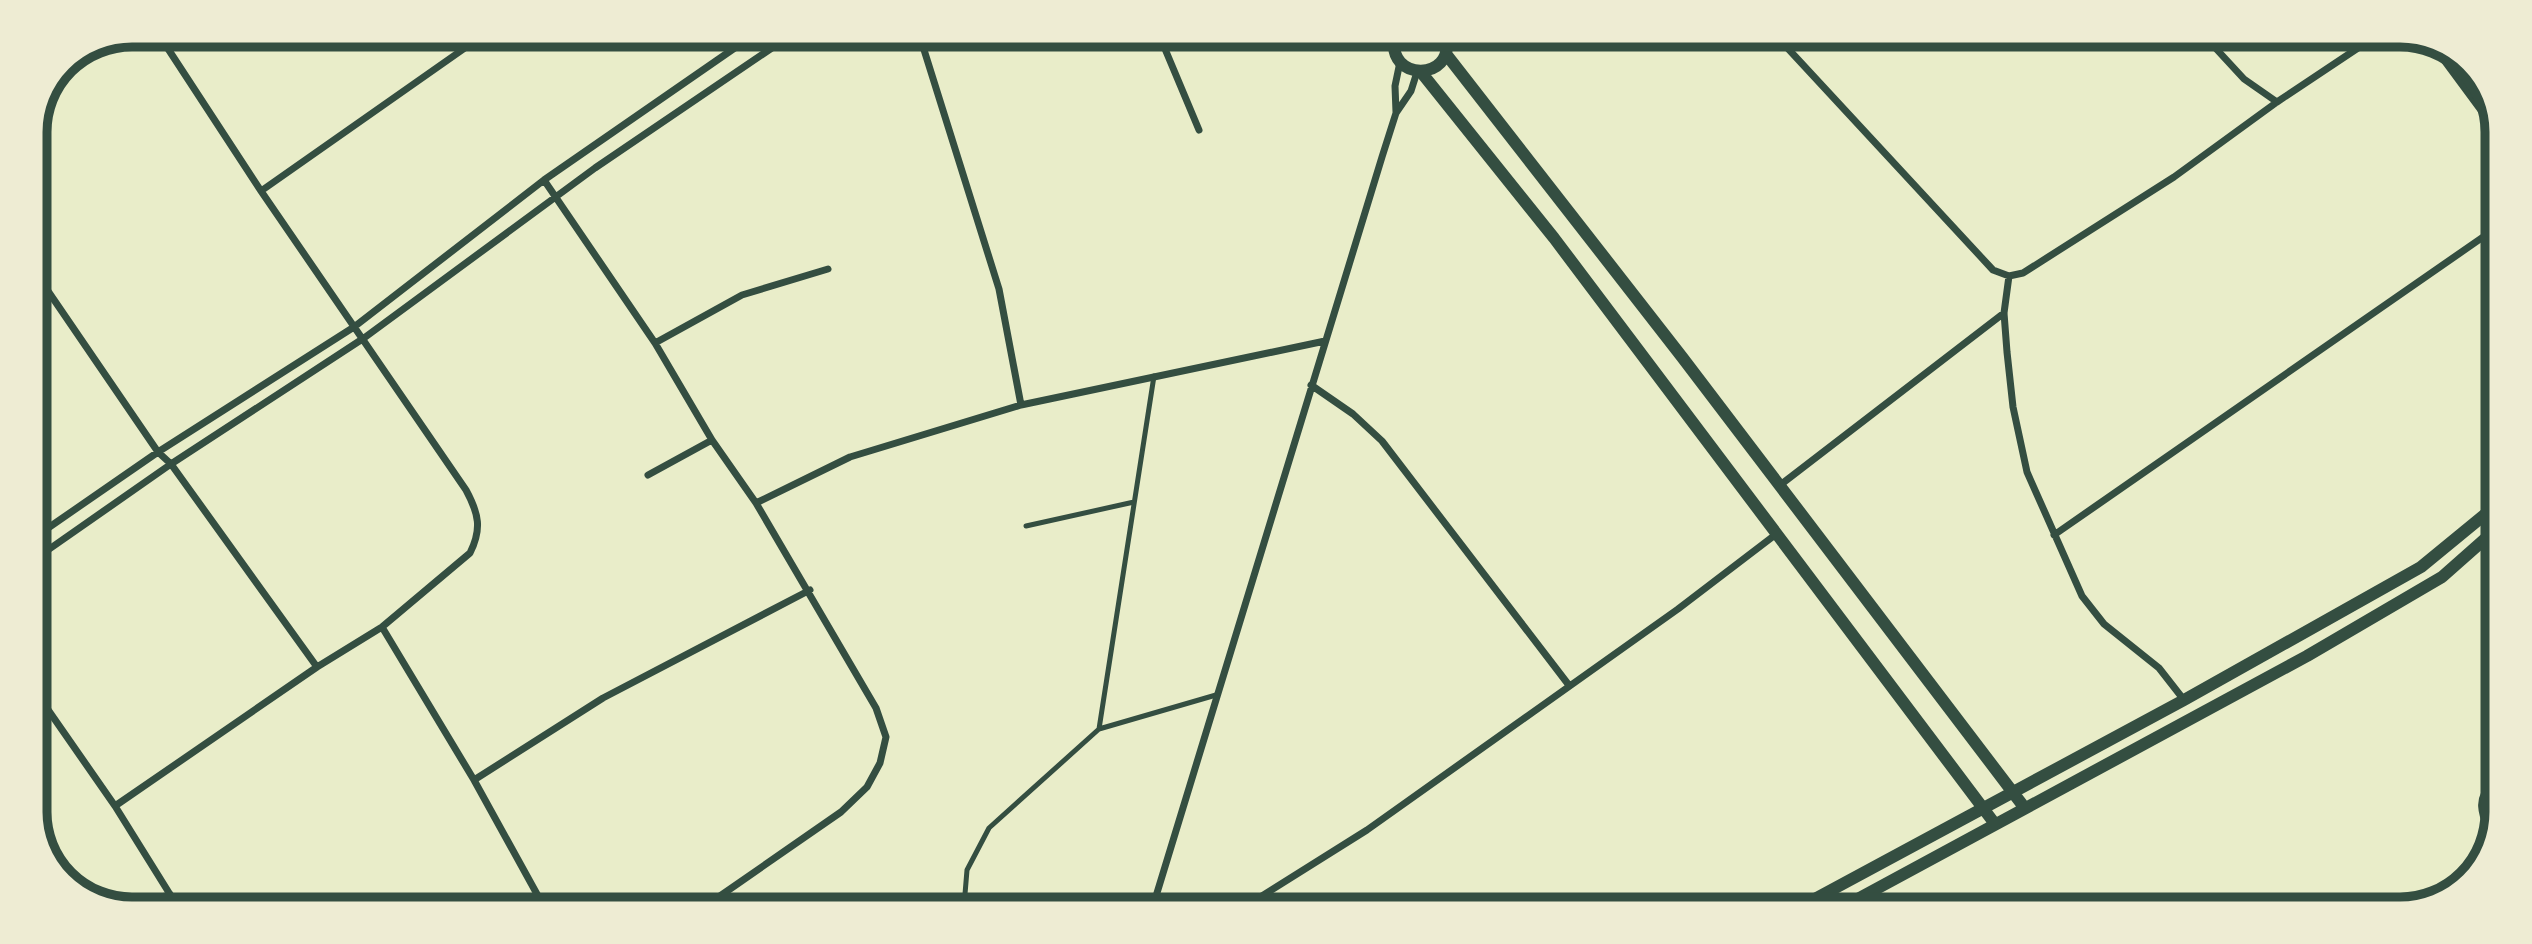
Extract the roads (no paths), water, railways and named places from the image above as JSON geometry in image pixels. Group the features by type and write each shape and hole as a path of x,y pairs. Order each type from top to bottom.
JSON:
{"street":[{"path":"115,806 317,667 382,627 470,553 480,524 466,491 364,338 261,191 167,47"},
{"path":"261,191 466,47"},
{"path":"47,529 158,452 354,327 544,180 736,47"},
{"path":"47,551 171,464 364,338 555,198 774,47"},
{"path":"923,47 999,289 1021,405"},
{"path":"1164,47 1199,130"},
{"path":"1395,47 1400,62 1395,86 1396,113"},
{"path":"1419,72 1434,69 1445,47"},
{"path":"1450,47 2024,807"},
{"path":"1786,47 1993,270 2009,276 2024,273 2174,177 2277,102 2360,47"},
{"path":"2214,47 2244,79 2277,102"},
{"path":"1400,62 1419,72 1554,238 1995,824"},
{"path":"2451,64 2481,109"},
{"path":"1156,897 1396,113 1419,72"},
{"path":"544,180 655,343 712,440 756,503 810,590 876,708 886,737 880,763 867,787 841,812 719,897"},
{"path":"2054,536 2485,236"},
{"path":"655,343 742,295 828,269"},
{"path":"2009,276 2004,313 2013,407 2024,459 2054,536 2082,596 2092,610 2104,624 2160,668 2184,700"},
{"path":"47,296 158,452 171,464 317,667"},
{"path":"1779,486 2004,313"},
{"path":"756,503 850,457 1021,405 1325,341"},
{"path":"1311,385 1353,414 1382,441 1568,684"},
{"path":"648,475 712,440"},
{"path":"1818,897 2012,790 2184,700 2421,567 2485,514"},
{"path":"1260,897 1367,830 1568,684 1678,609 1775,535"},
{"path":"1861,897 2307,656 2442,577 2485,539"},
{"path":"474,780 603,698 810,590"},
{"path":"382,627 474,780 539,897"},
{"path":"47,708 115,806 172,897"},
{"path":"2484,818 2480,803 2485,793"},
{"path":"162,897 170,894"}],"lane":[{"path":"1099,729 1154,375"},
{"path":"1026,526 1134,502"},
{"path":"965,897 967,870 989,828 1099,729 1216,695"}]}
